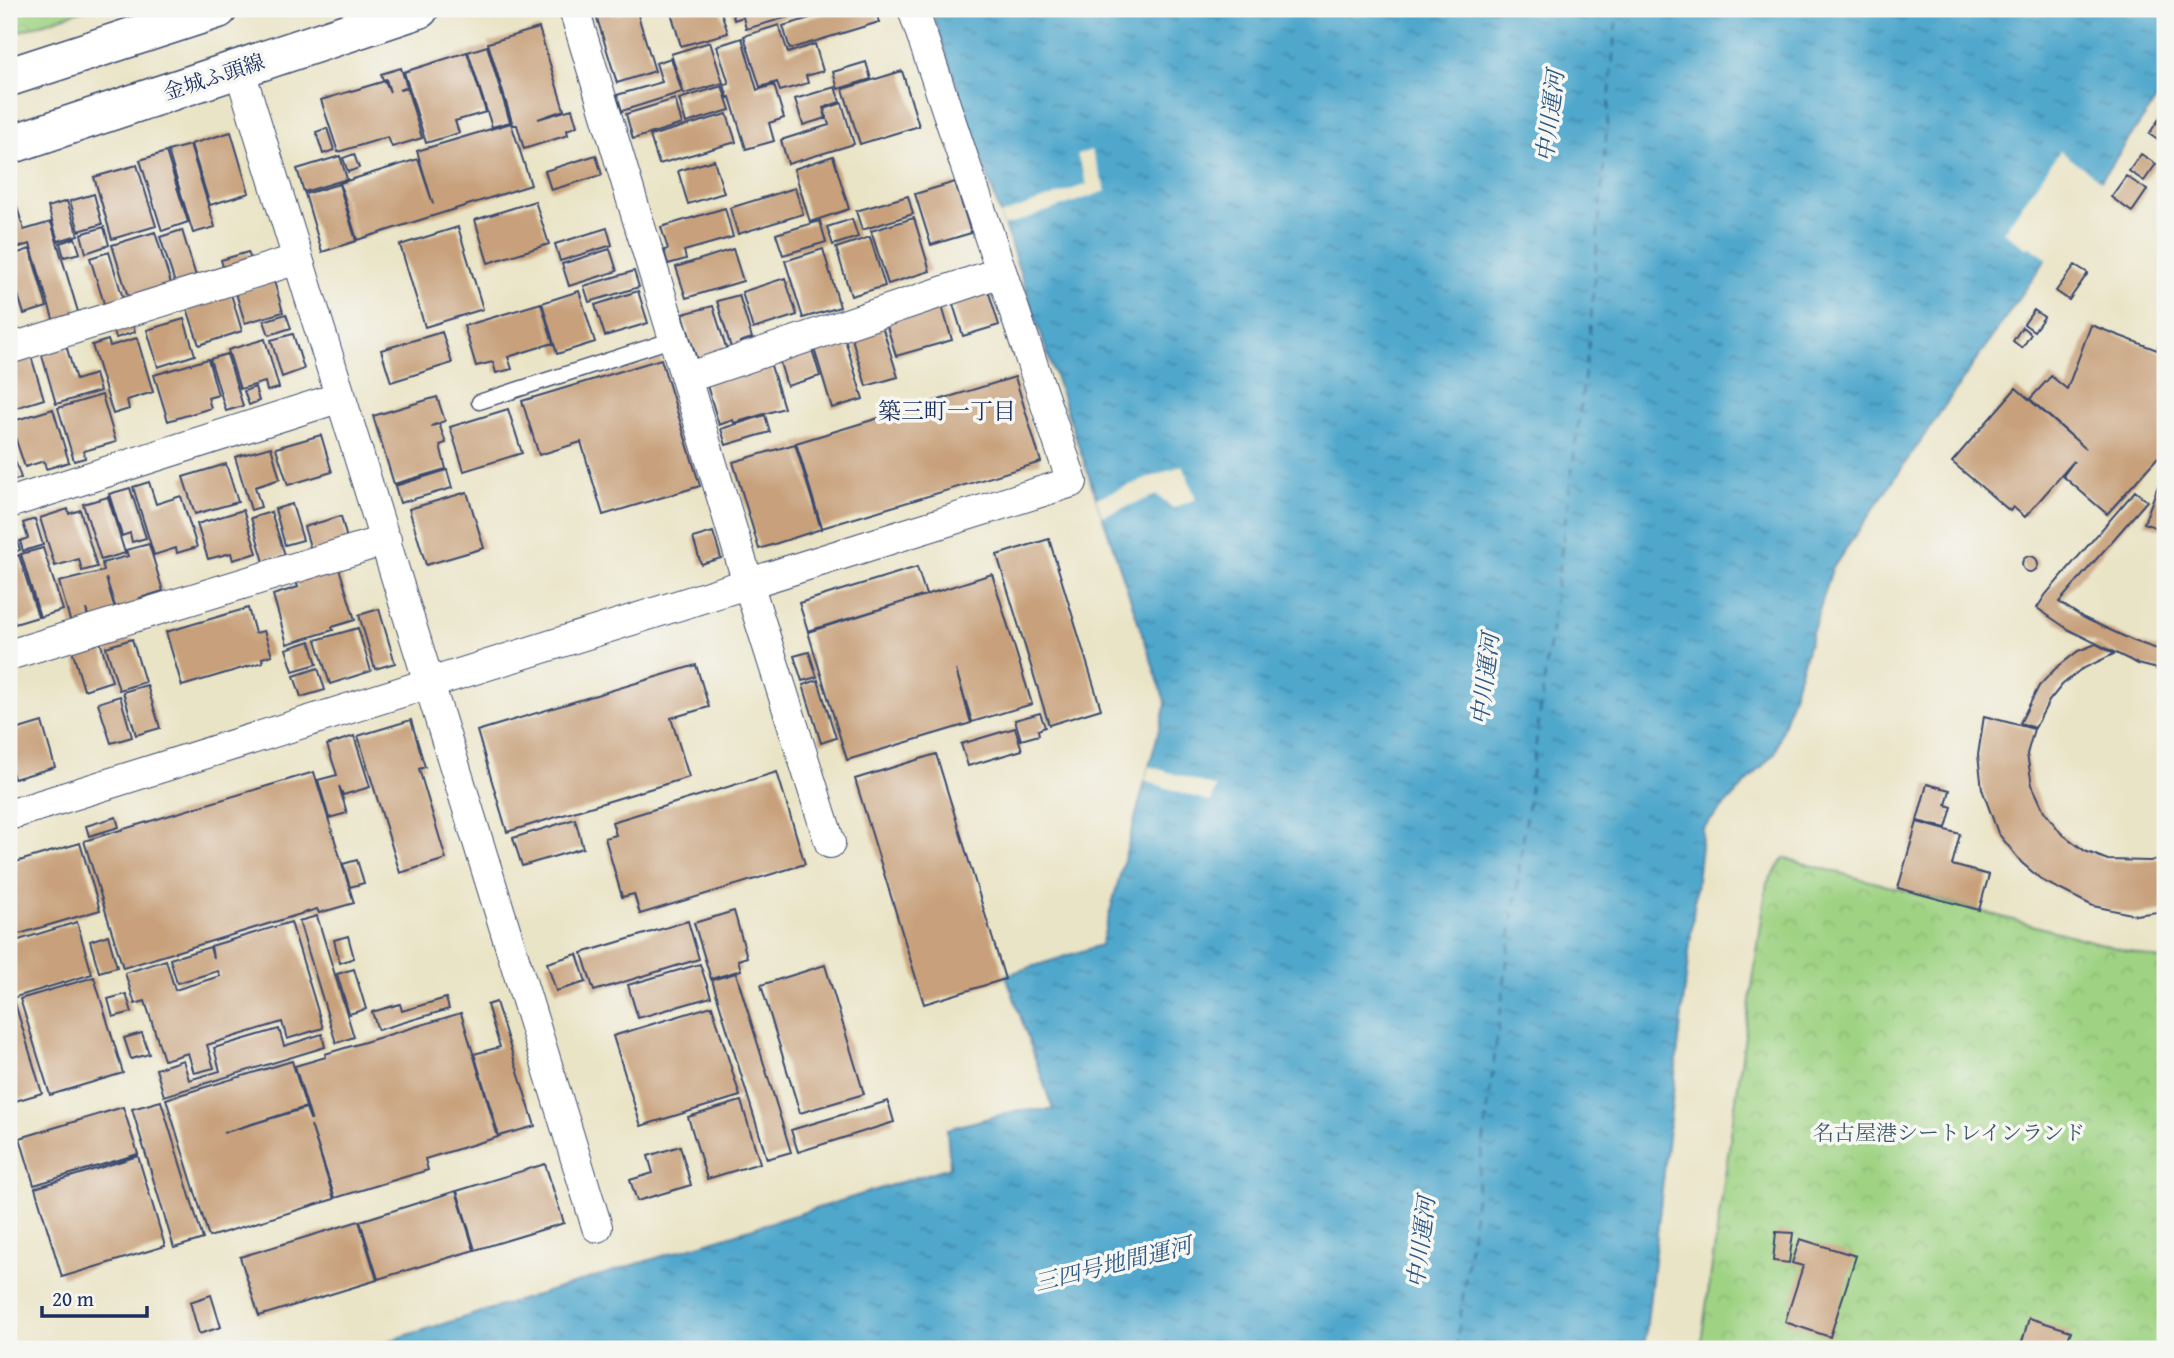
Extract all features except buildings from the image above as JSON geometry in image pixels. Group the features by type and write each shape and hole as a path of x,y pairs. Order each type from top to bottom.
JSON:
{"main road":[{"path":"9,78 218,9"},
{"name":"金城ふ頭線","path":"9,145 419,9"}],"street":[{"path":"574,9 830,843"},
{"path":"9,815 1072,482 913,9"},
{"path":"239,68 597,1227"},
{"path":"9,349 298,259"},
{"path":"686,378 1002,272"},
{"path":"9,503 341,397"},
{"path":"9,655 386,540"}],"lane":[{"path":"479,402 674,339"}],"green space":[{"path":"9,9 86,9 9,35"},
{"name":"名古屋港シートレインランド","path":"1784,858 2165,961 2165,1349 1700,1349 1767,883"}],"water":[{"path":"931,9 2165,9 2165,87 1832,569 1775,753 1703,828 1644,1349 362,1349 950,1167 947,1129 1019,1110 1053,1110 1006,975 1101,945 1166,704"}],"pier":[{"path":"1091,150 1106,191 1004,226 1000,215 1087,184 1077,155"},
{"path":"2060,151 2103,182 2049,260 2003,232"},
{"path":"1183,465 1196,499 1173,508 1157,495 1102,516 1096,498"},
{"path":"1149,766 1216,787 1211,802 1145,781"}],"ferry route":[{"path":"1456,1349 1589,341 1617,9"}],"district":[{"name":"築三町一丁目","path":"947,411"}],"water label":[{"name":"中川運河","path":"1550,116"},
{"name":"中川運河","path":"1485,679"},
{"name":"中川運河","path":"1421,1242"},
{"name":"三四号地間運河","path":"1113,1264"}]}
